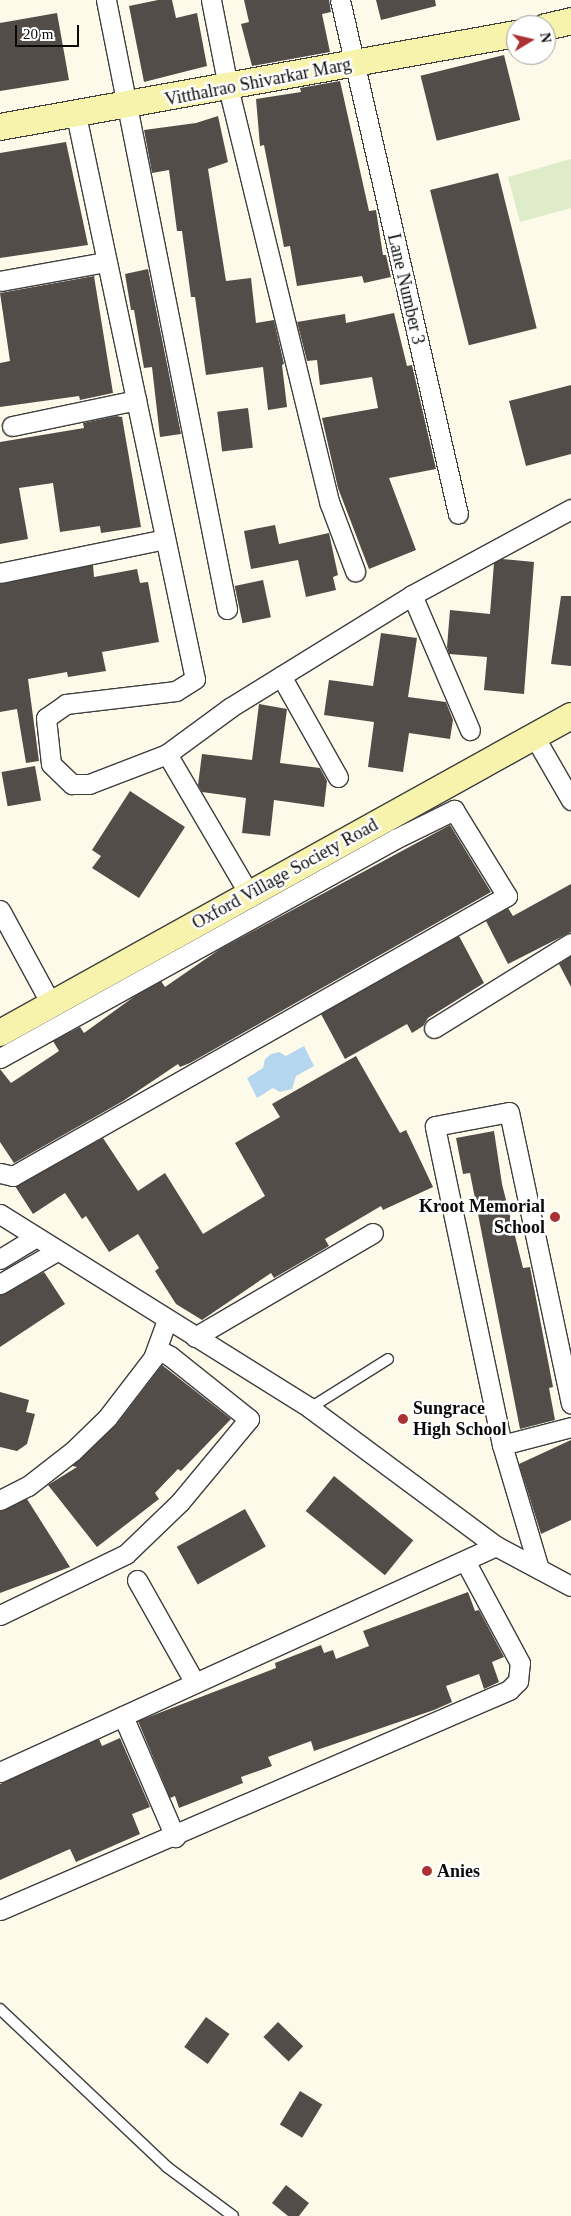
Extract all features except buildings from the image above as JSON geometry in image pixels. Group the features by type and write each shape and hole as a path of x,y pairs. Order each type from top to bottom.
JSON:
{"street":[{"path":"106,0 227,609"},
{"path":"211,0 228,87 330,504 355,571"},
{"name":"Lane Number 3","path":"340,0 458,514"},
{"path":"556,25 571,21"},
{"name":"Vitthalrao Shivarkar Marg","path":"0,127 126,106 353,63 469,45 506,36"},
{"path":"76,115 194,679 176,691 66,704 46,718 51,764 72,784 89,784 167,754 281,676 412,595 571,509"},
{"path":"0,282 106,262"},
{"path":"12,426 136,400"},
{"path":"0,573 165,539"},
{"path":"412,595 470,730"},
{"path":"281,676 338,777"},
{"name":"Oxford Village Society Road","path":"0,1033 571,716"},
{"path":"534,736 571,800"},
{"path":"167,754 248,894"},
{"path":"0,1174 13,1176 507,896 441,788"},
{"path":"0,1058 387,844 454,810"},
{"path":"0,910 51,1004"},
{"path":"434,1028 571,943"},
{"path":"538,1569 502,1445 435,1126 509,1112 571,1403"},
{"path":"0,1214 166,1320 310,1408 496,1546 571,1586"},
{"path":"194,1337 373,1233"},
{"path":"0,1258 36,1237"},
{"path":"0,1284 57,1251"},
{"path":"0,1500 28,1486 107,1418 157,1349 166,1320"},
{"path":"0,1615 126,1554 180,1502 249,1419 170,1356 157,1349"},
{"path":"502,1445 571,1427"},
{"path":"0,1772 496,1546"},
{"path":"0,1910 176,1837 514,1686 518,1682 520,1662 465,1560"},
{"path":"137,1580 195,1683"},
{"path":"122,1716 176,1837"}],"lane":[{"path":"310,1408 388,1359"},
{"path":"0,2010 167,2167 233,2216"}],"green space":[{"path":"571,159 571,208 520,222 508,177"}],"water":[{"path":"304,1046 314,1066 296,1076 292,1089 280,1092 273,1088 257,1098 247,1078 263,1068 265,1059 271,1054 279,1052 286,1056"}],"place":[{"name":"Kroot Memorial School","path":"555,1217"},
{"name":"Sungrace High School","path":"403,1419"},
{"name":"Anies","path":"427,1871"}]}
